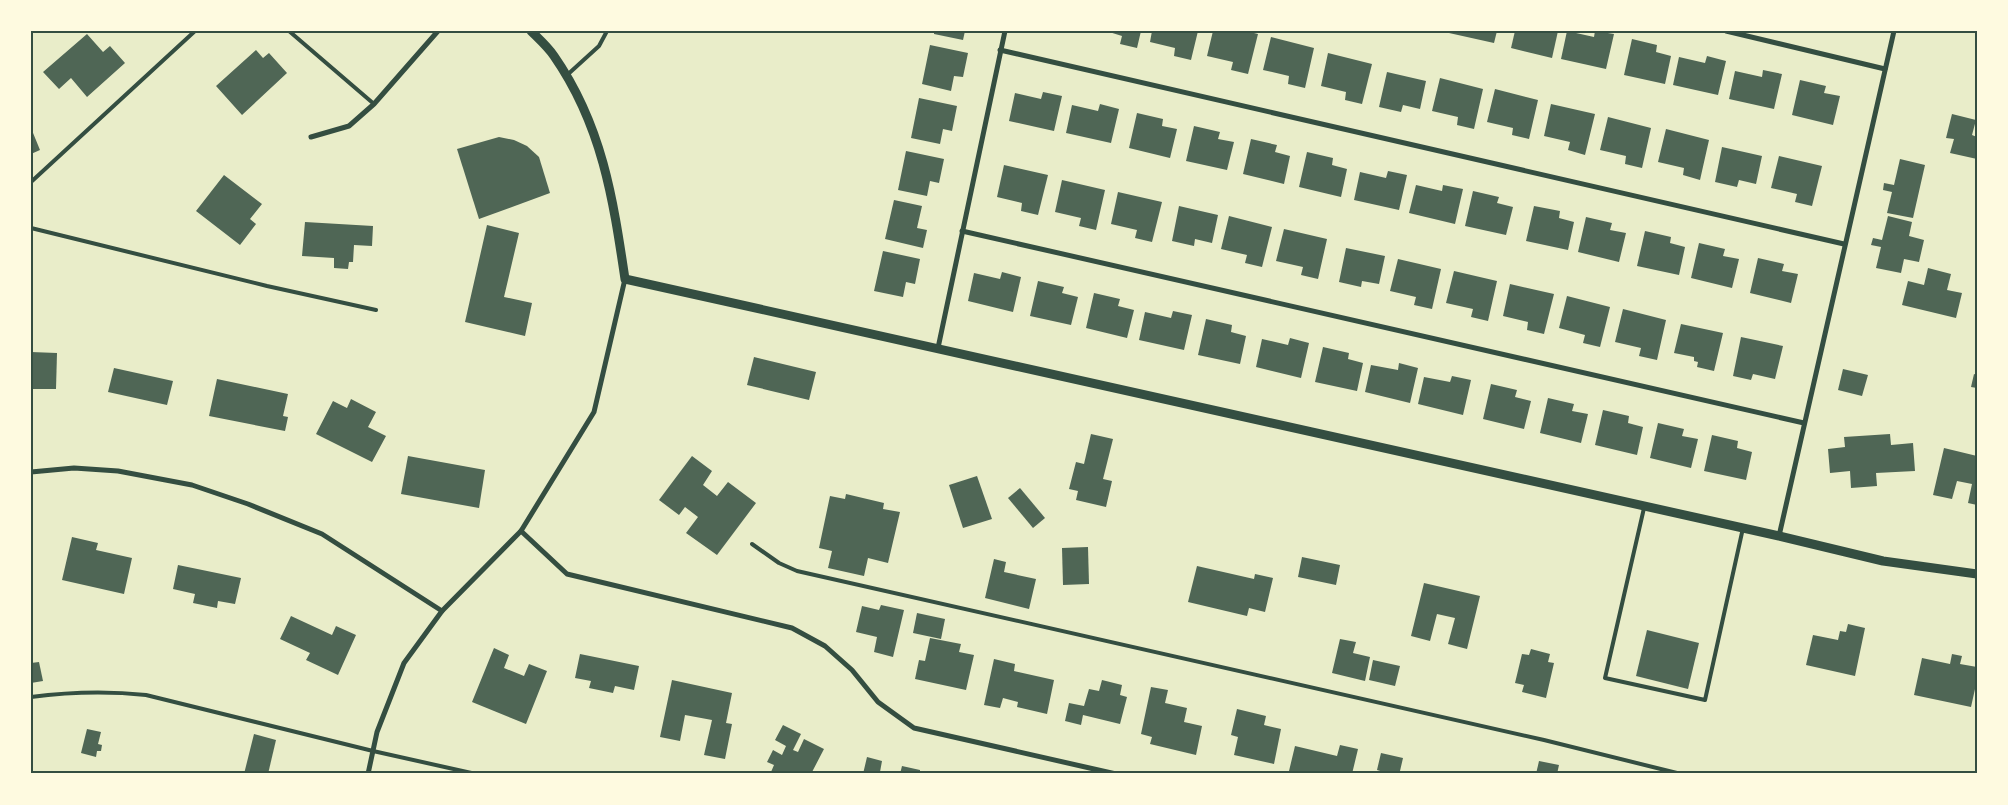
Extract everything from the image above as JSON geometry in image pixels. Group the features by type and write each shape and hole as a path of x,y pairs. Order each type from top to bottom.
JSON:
{"street":[{"path":"311,137 348,126 374,104 438,31"},
{"path":"368,774 377,732 404,664 442,611 521,531 594,412 624,279 615,215 603,158 580,98 553,54 531,31"},
{"path":"938,348 1005,31"},
{"path":"1726,31 1885,69"},
{"path":"1779,536 1894,31"},
{"path":"1000,50 1844,244"},
{"path":"962,231 1804,423"},
{"path":"624,279 1644,508 1779,536 1883,561 1977,574"},
{"path":"31,472 74,468 118,471 192,485 239,501 322,534 442,611"},
{"path":"521,531 567,574 792,628 825,646 852,670 878,702 914,728 1116,774"}],"lane":[{"path":"31,182 195,31"},
{"path":"289,31 374,104"},
{"path":"566,76 600,46 607,31"},
{"path":"31,228 267,286 376,310"},
{"path":"1644,508 1605,678 1705,700 1743,528"},
{"path":"752,544 779,563 797,571 1544,740 1681,774"},
{"path":"31,697 53,694 120,692 146,695 373,751 476,774"}],"building":[{"path":"934,31 965,31 963,40 934,34"},
{"path":"1106,31 1141,31 1137,48 1120,44 1122,36"},
{"path":"1152,31 1198,31 1191,60 1174,56 1175,48 1150,42"},
{"path":"1213,31 1246,31 1258,34 1248,74 1231,70 1233,62 1207,56"},
{"path":"1450,31 1497,31 1494,43 1449,33"},
{"path":"1515,31 1558,31 1552,58 1511,48"},
{"path":"1567,31 1594,37 1595,31 1614,34 1606,69 1561,59"},
{"path":"87,34 103,52 110,46 125,63 87,97 71,78 59,89 43,72"},
{"path":"1271,37 1314,48 1305,88 1288,84 1289,76 1263,70"},
{"path":"1632,39 1657,45 1656,52 1671,56 1665,84 1624,75"},
{"path":"930,45 968,53 963,77 954,76 951,91 922,84"},
{"path":"256,50 263,58 269,53 287,73 242,115 216,86"},
{"path":"1328,53 1372,64 1362,104 1345,100 1346,92 1321,86"},
{"path":"1707,56 1726,61 1718,95 1673,85 1679,57 1705,63"},
{"path":"1763,70 1782,74 1774,109 1729,99 1735,71 1762,77"},
{"path":"1387,72 1426,81 1420,109 1403,105 1401,112 1379,107"},
{"path":"1440,78 1483,89 1474,129 1457,125 1458,117 1432,111"},
{"path":"1800,80 1826,86 1824,93 1840,96 1833,125 1792,115"},
{"path":"1495,89 1538,100 1529,139 1512,135 1513,128 1487,122"},
{"path":"1043,92 1062,96 1054,131 1009,121 1015,93 1041,99"},
{"path":"919,98 957,106 952,131 943,129 940,144 911,138"},
{"path":"1100,104 1119,109 1111,143 1066,133 1072,105 1098,111"},
{"path":"1551,104 1595,114 1585,155 1568,150 1570,142 1544,136"},
{"path":"1137,113 1163,119 1162,126 1177,129 1170,158 1129,148"},
{"path":"1952,114 1976,120 1972,135 1977,137 1977,159 1950,153 1954,139 1946,138"},
{"path":"1608,117 1651,128 1642,168 1625,164 1626,156 1600,150"},
{"path":"1194,126 1220,132 1218,139 1234,142 1227,170 1186,161"},
{"path":"31,128 40,150 31,154"},
{"path":"1666,129 1709,140 1700,180 1683,175 1684,168 1658,162"},
{"path":"499,137 514,140 527,146 539,157 550,193 479,219 457,149"},
{"path":"1251,139 1277,145 1275,152 1290,156 1284,184 1243,174"},
{"path":"1722,147 1762,156 1756,184 1739,180 1737,187 1715,182"},
{"path":"906,151 944,159 939,183 930,181 927,196 898,190"},
{"path":"1307,152 1333,158 1332,165 1347,169 1341,197 1299,187"},
{"path":"1779,156 1822,166 1812,206 1795,202 1797,194 1771,188"},
{"path":"1900,159 1925,165 1913,218 1887,213 1892,192 1883,190 1884,183 1894,185"},
{"path":"1004,165 1048,175 1038,215 1021,211 1022,203 997,197"},
{"path":"1388,171 1407,175 1399,210 1354,200 1360,172 1386,178"},
{"path":"224,175 262,204 250,219 256,224 240,245 196,211"},
{"path":"1062,180 1105,190 1096,230 1079,226 1081,218 1055,212"},
{"path":"1416,185 1442,191 1443,185 1463,189 1455,224 1409,213"},
{"path":"1473,191 1499,197 1497,203 1513,207 1506,235 1465,226"},
{"path":"1118,192 1162,202 1152,242 1135,238 1137,230 1111,224"},
{"path":"894,200 922,206 917,228 927,230 923,248 885,239"},
{"path":"1179,206 1218,215 1212,243 1195,239 1194,246 1172,241"},
{"path":"1534,206 1560,211 1559,218 1574,222 1568,250 1526,241"},
{"path":"1229,216 1272,227 1262,267 1245,263 1247,255 1221,249"},
{"path":"1888,216 1912,222 1909,236 1924,240 1919,262 1904,259 1901,273 1876,268 1881,247 1871,245 1873,238 1882,240"},
{"path":"1586,217 1612,223 1610,230 1626,233 1619,262 1578,252"},
{"path":"305,222 373,226 372,246 354,245 353,262 349,262 348,269 334,268 334,258 302,256"},
{"path":"487,225 519,233 504,297 532,303 525,336 465,322"},
{"path":"1284,229 1327,239 1318,279 1301,275 1303,267 1276,261"},
{"path":"1645,231 1671,237 1670,243 1685,247 1679,275 1637,266"},
{"path":"1699,243 1725,249 1723,256 1739,259 1732,288 1691,278"},
{"path":"1346,248 1385,256 1379,284 1362,281 1361,287 1339,282"},
{"path":"883,251 920,259 915,284 906,282 903,297 874,291"},
{"path":"1758,258 1784,264 1782,271 1798,274 1791,303 1750,293"},
{"path":"1398,259 1441,269 1432,309 1414,305 1416,297 1390,291"},
{"path":"1928,268 1951,274 1947,290 1962,293 1956,318 1902,305 1908,281 1924,285"},
{"path":"1454,271 1497,281 1488,321 1471,317 1473,309 1446,303"},
{"path":"1002,272 1021,277 1013,312 968,301 974,273 1000,279"},
{"path":"1038,281 1064,287 1062,293 1078,297 1071,325 1030,316"},
{"path":"1510,284 1554,294 1544,334 1527,330 1528,322 1503,316"},
{"path":"1094,293 1120,299 1118,306 1134,310 1127,338 1086,328"},
{"path":"1567,296 1610,307 1600,347 1583,343 1585,335 1559,328"},
{"path":"1623,309 1666,320 1657,360 1639,356 1641,348 1615,342"},
{"path":"1173,311 1192,315 1184,350 1139,340 1145,312 1171,318"},
{"path":"1206,319 1232,325 1231,332 1246,336 1240,364 1198,355"},
{"path":"1681,324 1723,333 1714,371 1697,367 1698,362 1694,361 1694,357 1674,353"},
{"path":"1741,337 1783,346 1775,379 1753,374 1751,380 1733,376"},
{"path":"1290,338 1309,343 1301,378 1256,367 1262,339 1288,345"},
{"path":"1323,347 1349,353 1348,359 1363,363 1357,391 1315,382"},
{"path":"31,352 57,353 56,389 31,389"},
{"path":"754,357 816,372 809,400 747,385"},
{"path":"1399,363 1418,368 1410,403 1365,392 1371,365 1398,370"},
{"path":"114,368 173,381 167,405 108,392"},
{"path":"1843,369 1868,375 1862,396 1838,390"},
{"path":"1974,374 1977,375 1977,388 1971,387"},
{"path":"1452,376 1471,380 1463,415 1418,404 1424,377 1450,382"},
{"path":"217,379 288,394 283,416 288,417 285,431 209,416"},
{"path":"1491,384 1517,390 1515,397 1531,401 1524,429 1483,419"},
{"path":"1548,398 1574,404 1572,411 1588,414 1581,443 1540,433"},
{"path":"351,399 376,412 368,427 386,436 372,462 316,434 333,401 347,408"},
{"path":"1603,410 1629,416 1628,423 1643,427 1637,455 1595,445"},
{"path":"1658,423 1684,429 1682,436 1698,439 1691,468 1650,458"},
{"path":"1091,434 1113,439 1103,479 1112,481 1106,507 1076,500 1078,491 1069,489 1076,462 1084,464"},
{"path":"1890,434 1891,445 1913,443 1915,471 1876,473 1877,486 1851,488 1850,471 1830,473 1828,449 1845,447 1844,437"},
{"path":"1712,435 1738,441 1737,448 1752,452 1746,480 1704,471"},
{"path":"1944,448 1977,456 1977,505 1968,503 1972,484 1957,481 1952,499 1933,495"},
{"path":"408,456 485,470 479,508 401,494"},
{"path":"692,456 712,471 703,485 717,496 728,482 756,503 717,555 686,533 698,517 685,507 679,515 659,500"},
{"path":"977,476 992,519 963,528 949,485"},
{"path":"1020,488 1045,518 1033,528 1008,498"},
{"path":"846,494 884,503 883,509 900,512 888,563 868,558 864,576 828,568 832,551 819,548 830,496 845,499"},
{"path":"72,537 98,543 96,550 132,558 124,594 62,580"},
{"path":"1088,547 1089,584 1063,585 1062,548"},
{"path":"1302,557 1340,565 1336,585 1298,577"},
{"path":"994,559 1006,562 1004,572 1036,579 1029,609 985,598"},
{"path":"178,565 241,578 235,604 218,601 217,608 193,603 195,594 173,589"},
{"path":"1197,566 1254,579 1255,574 1273,578 1265,612 1249,608 1247,616 1188,602"},
{"path":"1424,583 1480,596 1467,649 1448,644 1455,618 1437,614 1430,641 1411,636"},
{"path":"881,605 904,610 893,657 874,652 877,637 856,632 862,606 879,610"},
{"path":"917,613 945,619 941,639 913,633"},
{"path":"291,616 332,635 336,626 356,635 338,675 306,660 310,653 280,639"},
{"path":"1848,624 1865,628 1855,676 1806,665 1813,635 1838,640 1840,631 1846,632"},
{"path":"1647,630 1699,643 1688,689 1636,676"},
{"path":"930,638 961,644 959,652 974,655 966,690 915,679 919,660 925,661"},
{"path":"1340,639 1356,642 1353,653 1370,657 1365,681 1332,673"},
{"path":"494,648 509,655 504,668 524,676 529,664 547,671 526,724 472,702"},
{"path":"1531,649 1550,654 1548,662 1554,663 1546,698 1522,692 1524,685 1515,683 1522,654 1529,655"},
{"path":"580,654 639,666 634,690 615,686 613,693 589,688 591,681 575,678"},
{"path":"1952,654 1962,656 1960,664 1977,667 1977,680 1971,707 1914,695 1922,658 1950,664"},
{"path":"994,659 1015,664 1014,671 1054,680 1047,714 1017,707 1018,702 1003,698 1000,708 984,705"},
{"path":"1373,660 1400,666 1395,686 1369,680"},
{"path":"39,662 43,681 31,683 31,663"},
{"path":"672,680 732,693 726,723 732,724 725,759 704,755 712,720 685,715 680,741 660,737"},
{"path":"1102,680 1122,685 1120,695 1127,697 1120,724 1083,715 1081,725 1065,721 1069,703 1084,706 1089,689 1099,691"},
{"path":"1151,687 1168,690 1165,703 1187,708 1184,722 1202,726 1196,755 1150,744 1152,737 1141,734"},
{"path":"1237,709 1266,716 1264,725 1281,729 1274,764 1234,755 1238,737 1231,735"},
{"path":"783,725 801,734 793,750 798,752 804,739 824,749 811,774 771,772 774,765 767,762 773,750 782,755 786,746 775,740"},
{"path":"87,729 101,732 98,744 102,745 101,751 97,751 96,757 81,753"},
{"path":"254,734 276,740 268,774 244,774"},
{"path":"1340,745 1358,749 1352,774 1301,774 1289,771 1295,746 1337,756"},
{"path":"1381,753 1403,758 1400,771 1407,774 1390,774 1377,770"},
{"path":"867,757 882,761 880,772 885,774 863,774"},
{"path":"1539,761 1559,765 1557,774 1536,774"},
{"path":"902,766 920,770 920,774 900,774"}]}
